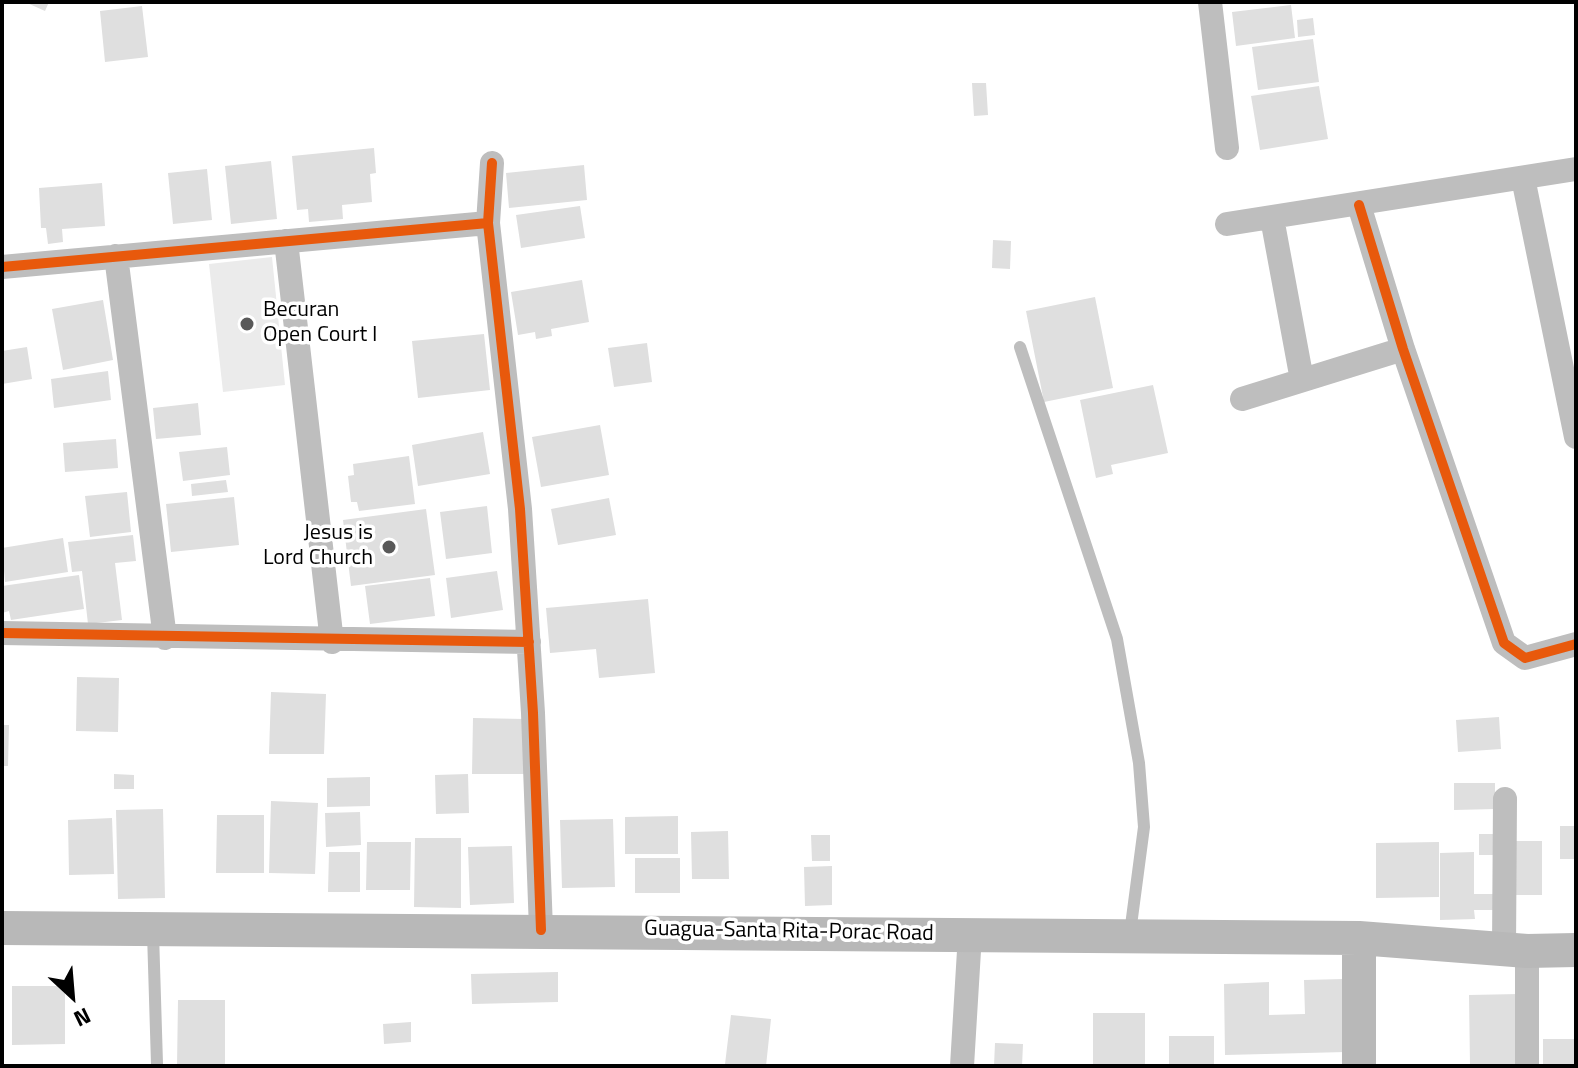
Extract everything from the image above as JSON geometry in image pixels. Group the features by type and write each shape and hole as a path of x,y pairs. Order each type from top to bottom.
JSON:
{"main road":[{"name":"Guagua-Santa Rita-Porac Road","path":"2,928 1359,938 1516,950 1576,950"},
{"path":"1359,938 1359,1066"}],"street":[{"path":"1210,2 1227,148"},
{"path":"492,163 488,223 520,509 541,930"},
{"path":"1227,224 1576,169"},
{"path":"1523,178 1576,437"},
{"path":"1359,205 1403,349 1504,643 1525,658 1576,644"},
{"path":"1272,218 1302,380"},
{"path":"2,267 488,223"},
{"path":"286,241 332,642"},
{"path":"116,256 165,638"},
{"path":"1242,399 1403,349"},
{"path":"2,633 332,642 529,642"},
{"path":"1505,799 1527,1066"},
{"path":"962,1066 970,934"}],"lane":[{"path":"1020,347 1117,639 1139,763 1144,827 1129,937"},
{"path":"153,930 157,1064"}],"shaded area":[{"name":"Becuran Open Court I","path":"272,257 285,385 223,392 209,264"}],"building":[{"path":"25,2 49,2 45,11"},
{"path":"1291,5 1295,38 1236,46 1232,12"},
{"path":"142,6 148,57 105,62 100,11"},
{"path":"1313,18 1315,35 1298,37 1297,20"},
{"path":"1313,39 1319,82 1258,90 1252,47"},
{"path":"972,83 986,83 988,115 974,116"},
{"path":"1319,86 1328,139 1260,150 1251,96"},
{"path":"374,148 376,173 370,174 372,202 342,205 343,219 309,222 308,209 297,210 292,156"},
{"path":"271,161 277,219 231,224 225,166"},
{"path":"584,165 587,200 509,208 506,173"},
{"path":"207,169 212,220 173,224 168,173"},
{"path":"102,183 105,226 62,229 63,242 48,244 46,228 41,228 39,188"},
{"path":"580,206 585,238 521,248 516,215"},
{"path":"993,240 1011,241 1010,269 992,268"},
{"path":"582,280 589,322 551,329 552,336 536,339 535,332 518,335 511,292"},
{"path":"1095,297 1113,388 1044,402 1026,311"},
{"path":"103,300 113,360 63,370 52,309"},
{"path":"484,334 490,390 418,398 412,341"},
{"path":"647,343 652,382 614,387 608,348"},
{"path":"27,347 32,379 2,384 2,351"},
{"path":"108,371 111,400 54,408 51,379"},
{"path":"1153,385 1168,453 1111,465 1113,474 1096,478 1080,400"},
{"path":"198,403 201,435 156,439 153,408"},
{"path":"600,425 609,475 541,487 532,437"},
{"path":"483,432 490,474 418,486 412,445"},
{"path":"116,439 118,468 65,472 63,443"},
{"path":"227,447 230,475 183,481 179,452"},
{"path":"409,456 415,504 359,511 357,502 351,502 348,476 354,475 353,464"},
{"path":"226,480 228,492 192,496 191,484"},
{"path":"127,492 131,532 90,537 85,496"},
{"path":"234,497 239,545 171,552 166,504"},
{"path":"609,498 616,535 558,545 551,509"},
{"path":"487,506 492,553 446,559 440,512"},
{"name":"Jesus is Lord Church","path":"426,509 435,575 351,586 343,520"},
{"path":"133,535 136,561 115,563 122,620 88,624 82,571 72,572 68,542"},
{"path":"63,538 68,572 5,582 2,548"},
{"path":"497,571 503,610 451,618 446,578"},
{"path":"79,575 84,609 11,620 9,611 2,613 2,586"},
{"path":"430,578 435,616 370,624 365,586"},
{"path":"648,599 655,673 599,678 596,649 550,653 546,608"},
{"path":"77,677 119,678 118,732 76,731"},
{"path":"271,692 326,694 324,754 269,754"},
{"path":"1499,717 1501,749 1458,752 1456,720"},
{"path":"473,718 525,719 524,774 472,774"},
{"path":"2,725 9,725 8,766 2,766"},
{"path":"114,774 134,775 134,789 114,789"},
{"path":"468,774 469,813 436,814 435,775"},
{"path":"370,777 370,806 327,807 327,778"},
{"path":"1454,783 1495,783 1495,809 1454,810"},
{"path":"271,801 318,803 315,874 269,873"},
{"path":"163,809 165,898 118,899 116,810"},
{"path":"360,812 361,845 326,847 325,813"},
{"path":"217,815 264,815 264,873 216,873"},
{"path":"678,816 678,854 625,854 625,817"},
{"path":"112,818 114,874 69,875 68,820"},
{"path":"613,819 615,887 562,888 560,820"},
{"path":"1560,826 1576,826 1576,859 1560,859"},
{"path":"728,831 729,879 692,879 691,832"},
{"path":"1479,834 1493,834 1493,855 1479,855"},
{"path":"811,835 830,835 830,861 812,861"},
{"path":"415,838 461,838 461,908 414,907"},
{"path":"1515,841 1542,841 1542,895 1515,895"},
{"path":"367,842 411,842 410,890 366,890"},
{"path":"1439,842 1439,897 1376,898 1376,843"},
{"path":"512,846 514,903 470,905 468,847"},
{"path":"329,852 360,852 360,892 328,892"},
{"path":"1474,852 1474,894 1502,894 1502,910 1474,910 1475,919 1440,920 1440,853"},
{"path":"635,858 680,858 680,893 635,893"},
{"path":"832,866 832,905 805,906 804,867"},
{"path":"558,972 558,1002 472,1004 471,974"},
{"path":"1344,979 1346,1052 1225,1055 1224,984 1269,982 1269,1015 1305,1014 1304,980"},
{"path":"12,986 65,986 65,1044 12,1045"},
{"path":"1519,994 1520,1066 1470,1066 1469,995"},
{"path":"178,1000 225,1000 225,1066 177,1066"},
{"path":"1093,1013 1145,1013 1145,1066 1093,1066"},
{"path":"731,1015 771,1019 766,1066 725,1064"},
{"path":"411,1022 411,1042 384,1044 383,1024"},
{"path":"1169,1036 1214,1036 1214,1066 1169,1066"},
{"path":"1543,1039 1576,1039 1576,1066 1543,1066"},
{"path":"995,1043 1023,1044 1022,1066 994,1066"}],"cycle path":[{"path":"492,163 488,223 520,509 533,713 541,930"},
{"path":"1359,205 1403,349 1504,643 1525,658 1576,644"},
{"path":"2,267 488,223"},
{"path":"2,633 529,642"}],"place":[{"name":"Becuran Open Court I","path":"247,324"},
{"name":"Jesus is Lord Church","path":"389,547"}]}
